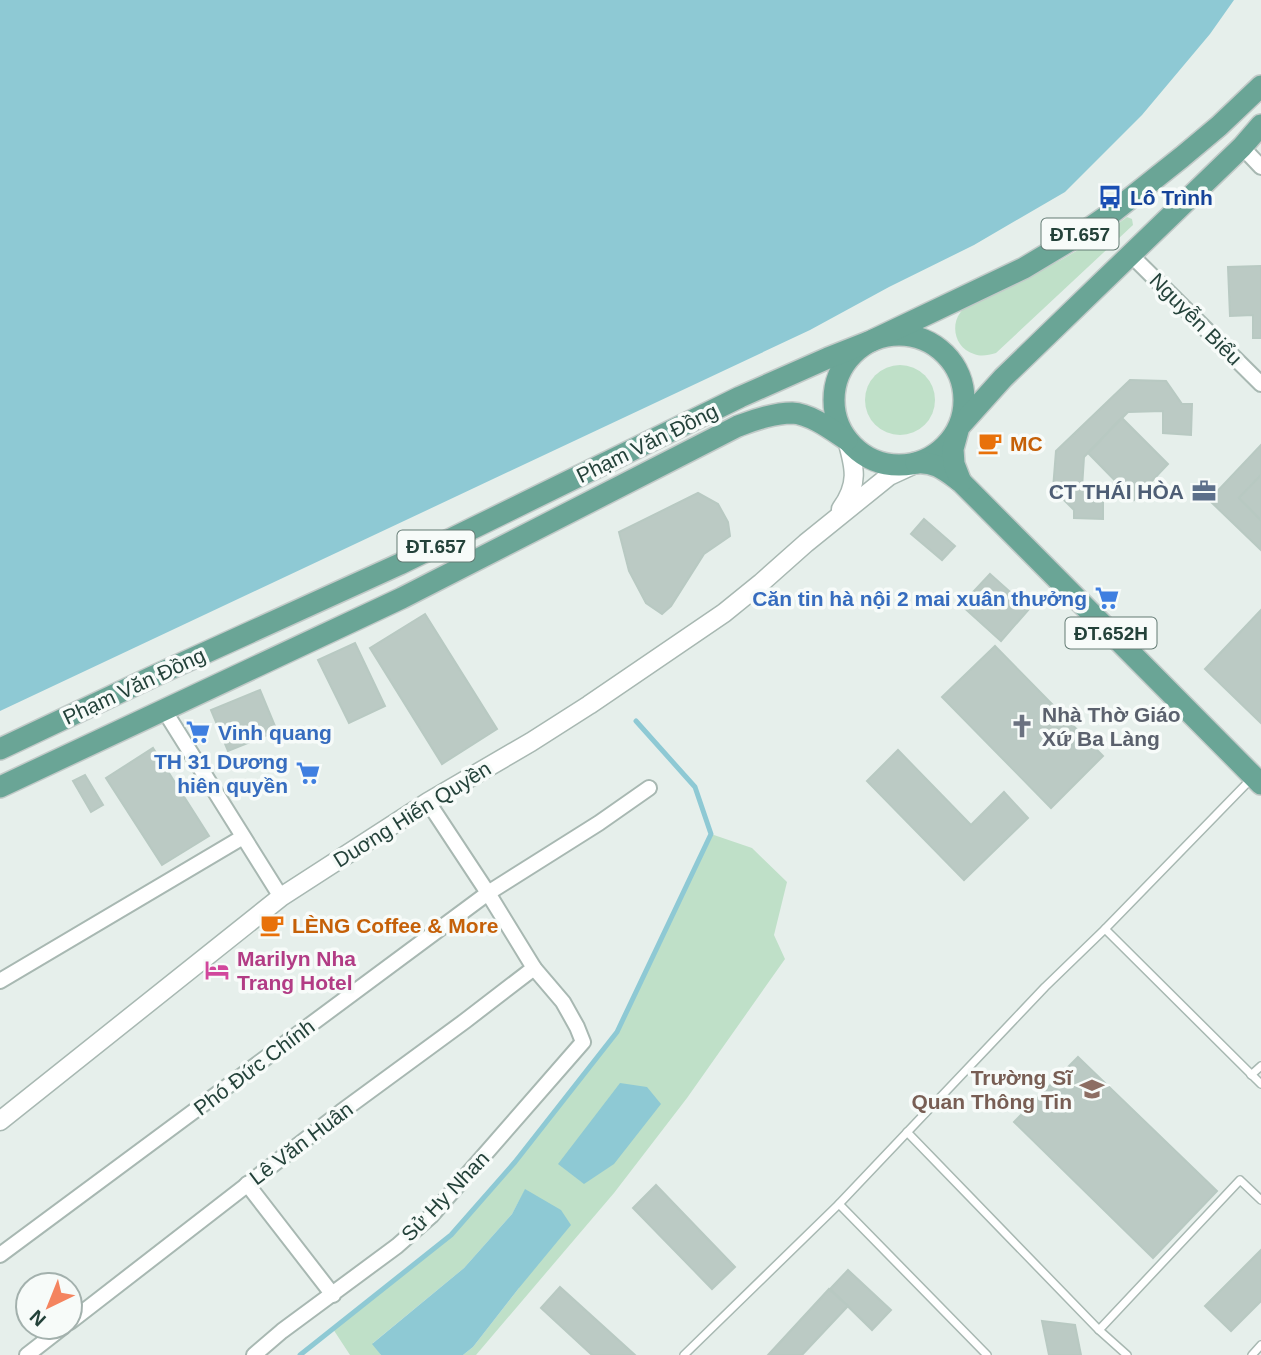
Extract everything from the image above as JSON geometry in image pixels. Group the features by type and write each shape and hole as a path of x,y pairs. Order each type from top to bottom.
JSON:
{"main road":[{"name":"Phạm Văn Đồng","path":"0,749 400,564 740,397 871,341 1024,268 1113,212 1182,157 1261,86"},
{"name":"ĐT.657","path":"959,427 964,408 963,388 956,370 944,354 928,342 909,336 890,336 871,341 855,352 843,367 836,384 834,403 838,422 847,440 860,453 877,462 896,466 916,463 933,456 948,443 1003,378 1242,147 1261,125"},
{"name":"Phạm Văn Đồng","path":"0,787 401,598 738,426 765,417 794,413 821,422 847,440"},
{"path":"959,427 953,449 954,464 961,482"},
{"name":"ĐT.652H","path":"916,463 925,462 942,467 961,482 1257,780"}],"street":[{"path":"1242,147 1261,167"},
{"name":"Nguyễn Biểu","path":"1131,255 1261,384"},
{"name":"Duơng Hiến Quyền","path":"833,520 849,497 855,481 854,464 847,440"},
{"name":"Duơng Hiến Quyền","path":"0,1121 281,897 428,802 589,705 724,613 806,542 889,476 916,463"},
{"path":"164,710 281,897"},
{"name":"Phó Đức Chính","path":"0,1255 488,893 649,788"},
{"path":"428,802 534,968"},
{"path":"0,981 243,837"},
{"name":"Sử Hy Nhan","path":"254,1355 282,1331 397,1246 431,1216 583,1042 563,1002 534,968"},
{"name":"Lê Văn Huân","path":"84,1311 341,1112 534,968"},
{"path":"247,1184 334,1295"},
{"path":"27,1355 45,1341"}],"lane":[{"path":"684,1355 839,1204 1045,987 1257,780"},
{"path":"1105,929 1261,1084"},
{"path":"1251,1075 1261,1066"},
{"path":"907,1132 1099,1330 1127,1355"},
{"path":"1099,1330 1240,1181 1261,1200"},
{"path":"839,1204 987,1355"},
{"path":"1252,1355 1261,1345"}],"green space":[{"path":"1127,217 1132,219 1133,225 996,353 980,355 968,351 959,343 955,325 966,307 1061,260"},
{"path":"893,365 907,365 920,370 930,380 935,400 930,420 920,430 907,435 893,435 880,430 870,420 865,407 865,393 870,380 880,370"},
{"path":"711,834 752,848 787,882 774,935 785,959 687,1098 614,1193 476,1355 463,1355 473,1347 519,1288 525,1190 512,1214 464,1268 373,1343 381,1355 350,1355 333,1329 451,1235 515,1162 617,1032"}],"water":[{"path":"0,0 1234,0 1210,34 1142,115 1065,192 974,245 810,330 0,711"},
{"path":"620,1083 647,1087 661,1104 614,1164 584,1184 558,1164"},
{"path":"525,1189 561,1210 571,1225 473,1347 463,1355 381,1355 372,1344 464,1268 512,1214"}],"building":[{"path":"1261,266 1261,338 1253,338 1253,315 1230,316 1228,267"},
{"path":"1130,380 1166,381 1182,404 1192,404 1191,435 1163,433 1163,411 1128,412 1084,457 1082,488 1103,489 1103,519 1074,518 1074,510 1053,489 1056,451"},
{"path":"1122,418 1168,464 1134,500 1088,453"},
{"path":"1261,445 1261,475 1239,498 1261,520 1261,550 1209,500"},
{"path":"1261,475 1261,520 1239,498"},
{"path":"698,493 718,504 728,522 730,536 704,554 671,606 662,614 646,603 629,571 619,532"},
{"path":"924,519 955,546 942,560 911,534"},
{"path":"990,574 1029,609 1001,641 961,605"},
{"path":"1261,610 1261,723 1205,669"},
{"path":"425,614 497,729 442,764 370,648"},
{"path":"355,643 385,706 349,723 318,660"},
{"name":"Nhà Thờ Giáo Xứ Ba Làng","path":"995,646 1103,756 1051,808 942,697"},
{"path":"260,690 277,731 228,751 211,710"},
{"path":"153,748 209,836 162,865 106,778"},
{"path":"898,750 971,825 1004,792 1028,818 964,880 867,781"},
{"path":"85,775 103,805 91,812 73,781"},
{"path":"1078,1057 1217,1191 1153,1258 1014,1122"},
{"path":"656,1185 735,1267 712,1289 633,1208"},
{"path":"1261,1250 1261,1301 1231,1331 1205,1306"},
{"path":"848,1270 891,1310 872,1330 830,1289"},
{"path":"560,1287 635,1355 592,1355 541,1308"},
{"path":"829,1289 848,1306 802,1355 768,1355"},
{"path":"1042,1321 1075,1325 1081,1355 1049,1355"}],"waterway":[{"path":"300,1355 451,1235 515,1162 617,1032 711,834 695,787 636,721"}],"place":[{"name":"Lô Trình","path":"1110,197"},
{"name":"MC","path":"990,443"},
{"name":"CT THÁI HÒA","path":"1204,491"},
{"name":"Căn tin hà nội 2 mai xuân thưởng","path":"1107,598"},
{"name":"Nhà Thờ Giáo Xứ Ba Làng","path":"1022,726"},
{"name":"Vinh quang","path":"198,732"},
{"name":"TH 31 Dương hiên quyền","path":"308,773"},
{"name":"LÈNG Coffee & More","path":"272,925"},
{"name":"Marilyn Nha Trang Hotel","path":"217,970"},
{"name":"Trường Sĩ Quan Thông Tin","path":"1092,1089"}]}
